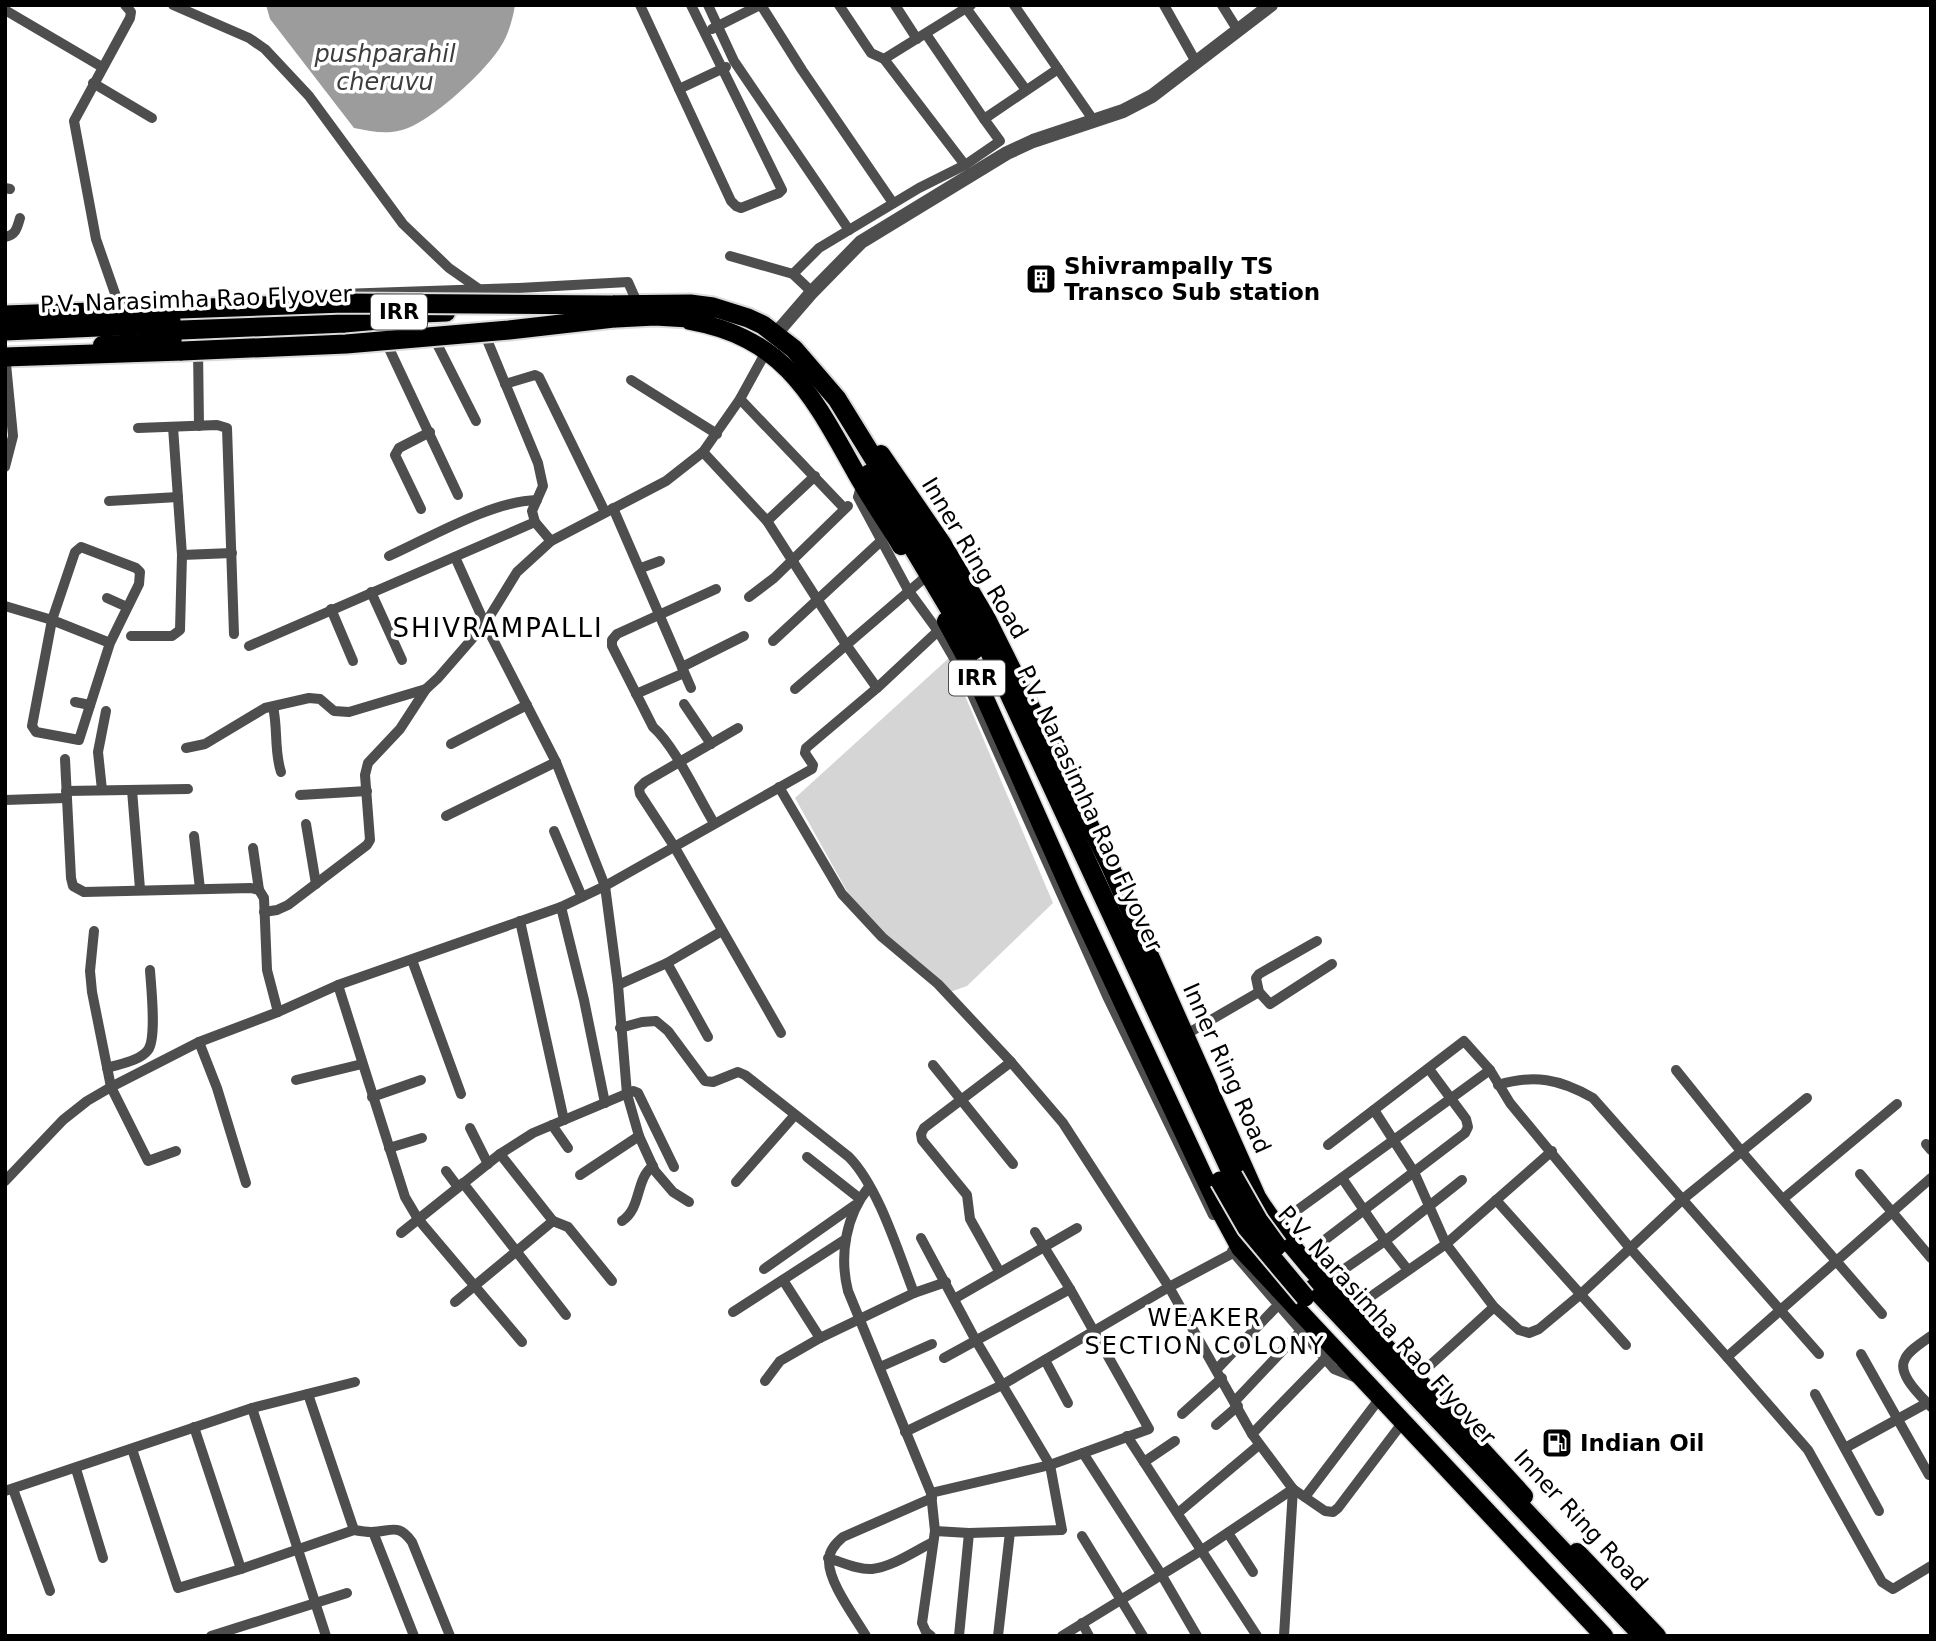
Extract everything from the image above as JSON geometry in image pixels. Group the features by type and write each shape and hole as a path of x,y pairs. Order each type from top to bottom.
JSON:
{"highway":[{"path":"5,315 358,303 614,312"},
{"name":"P.V. Narasimha Rao Flyover","path":"5,345 614,312 690,303 748,318 781,337 837,399 979,629 1233,1176 1258,1220 1300,1272 1643,1636"},
{"path":"5,356 196,347 346,344 509,330 614,312"},
{"name":"P.V. Narasimha Rao Flyover","path":"5,329 614,312 710,320 743,330 773,347 786,358 827,407 973,647 1220,1181 1247,1228 1305,1297 1625,1636"}],"main road":[{"name":"Inner Ring Road","path":"5,329 680,297 715,301 750,313 783,331 799,344 824,373 918,508 986,617 1111,866 1258,1197 1275,1226 1350,1311 1657,1636"},
{"name":"IRR","path":"5,350 196,347 430,328 672,319 726,330 767,350 782,362 828,423 860,491 915,585 971,667 1236,1251 1403,1422 1604,1636"}],"street":[{"path":"118,302 96,239 74,121 130,18 131,12 125,5"},
{"path":"173,5 249,38 265,49 309,96 403,224 449,268 479,289"},
{"path":"640,5 731,201 741,208 779,194 782,190 691,5"},
{"path":"708,5 734,61 849,230"},
{"path":"704,33 760,5 894,203"},
{"path":"839,5 871,52 884,59 965,164"},
{"path":"793,274 819,248 1000,141 922,36 895,5"},
{"path":"1014,5 1094,121"},
{"path":"1164,5 1196,62"},
{"path":"1222,5 1237,29"},
{"path":"783,331 812,292 862,242 1007,153 1032,141 1123,111 1152,96 1271,5"},
{"path":"884,59 961,8 1026,90"},
{"path":"5,10 102,67"},
{"path":"679,89 734,61"},
{"path":"984,119 1058,69"},
{"path":"93,83 152,118"},
{"path":"708,170 722,200 731,201"},
{"path":"931,181 934,198"},
{"path":"919,188 934,198"},
{"path":"5,237 16,231 20,218"},
{"path":"730,256 793,274 812,292"},
{"path":"783,331 817,296 831,275"},
{"path":"5,306 628,282 636,300"},
{"path":"198,299 200,320"},
{"path":"481,326 538,463 542,486 532,511 535,522 551,541"},
{"path":"430,328 475,421"},
{"path":"380,331 458,495"},
{"path":"5,467 13,436 6,364 196,347"},
{"path":"196,347 202,426"},
{"path":"196,347 202,426"},
{"path":"264,912 277,911 288,905 360,851 370,840 365,775 368,763 400,729 426,689 485,624 517,572 551,541 666,481 703,452 740,399 767,350"},
{"path":"505,384 529,376 539,377 641,568 691,688"},
{"path":"631,380 717,434"},
{"path":"740,399 844,508"},
{"path":"138,428 223,426 228,433 234,634"},
{"path":"131,636 172,636 180,629 182,555 173,427"},
{"path":"421,509 395,455 399,448 430,432"},
{"path":"703,452 767,521 877,688"},
{"path":"767,521 815,476"},
{"path":"749,597 792,560 860,491 881,541 915,585 962,671 1107,996 1209,1209 1236,1251 1300,1332 1334,1368 1362,1380"},
{"path":"109,500 178,496"},
{"path":"389,556 518,501 537,500"},
{"path":"249,646 535,522"},
{"path":"773,642 881,541"},
{"path":"81,547 138,570 139,584 127,607 110,643 79,740 36,732 32,726 52,620 75,552 81,547"},
{"path":"182,555 232,553"},
{"path":"455,557 485,624 555,762 605,886 618,985 627,1094 639,1136 653,1166 673,1192 689,1202"},
{"path":"641,568 660,561"},
{"path":"795,689 915,585"},
{"path":"714,823 679,763 653,727 612,646 612,640 617,634 716,589"},
{"path":"371,592 402,660"},
{"path":"107,598 127,607"},
{"path":"5,606 52,620 110,643"},
{"path":"331,609 354,661"},
{"path":"5,1181 63,1120 87,1101 199,1042 278,1012 338,985 561,907 605,886 814,768 805,753 806,748 877,688 938,631"},
{"path":"636,694 744,636"},
{"path":"186,748 205,744 249,716 309,698 320,699 334,711 349,712 426,689"},
{"path":"75,702 90,705"},
{"path":"684,704 711,744"},
{"path":"451,744 527,705"},
{"path":"273,707 281,772"},
{"path":"102,790 98,752 106,711"},
{"path":"738,729 639,788 640,794 674,846 781,1033"},
{"path":"65,759 73,886 84,892 140,889 259,890"},
{"path":"446,816 555,762"},
{"path":"779,787 842,894 882,937 938,984 1011,1062 1063,1123 1169,1287 1252,1434 1293,1489 1325,1511 1333,1512 1403,1422"},
{"path":"5,800 102,790 187,789"},
{"path":"132,790 140,889"},
{"path":"300,795 367,791"},
{"path":"306,824 316,884"},
{"path":"554,831 582,897"},
{"path":"194,836 200,889"},
{"path":"253,848 259,890 264,898 267,970 278,1012"},
{"path":"561,907 605,1103"},
{"path":"520,921 558,1122 568,1148"},
{"path":"94,931 90,971 111,1087 148,1161 176,1151"},
{"path":"618,985 667,962 722,931"},
{"path":"1317,942 1259,974 1256,978 1259,992 1269,1003 1332,964"},
{"path":"412,960 461,1094"},
{"path":"667,962 708,1037"},
{"path":"107,1068 136,1058 148,1050 152,1039 150,970"},
{"path":"338,985 405,1197 418,1219 522,1342"},
{"path":"1185,1035 1259,992"},
{"path":"620,1028 642,1021 656,1021 668,1031 705,1081 713,1082 738,1072 849,1157 860,1169 869,1186 914,1293"},
{"path":"1328,1145 1464,1041 1490,1070 1510,1103 1629,1247 1808,1450 1882,1582 1893,1589 1931,1566"},
{"path":"199,1042 217,1088 246,1183"},
{"path":"999,1271 970,1219 967,1195 922,1140 921,1134 925,1128 1011,1062"},
{"path":"296,1080 362,1064"},
{"path":"933,1065 1013,1164"},
{"path":"1301,1258 1465,1133 1468,1127 1466,1119 1429,1069"},
{"path":"905,1432 1002,1385 1236,1251 1275,1226 1490,1070"},
{"path":"1676,1070 1741,1151 1882,1314"},
{"path":"1498,1085 1520,1078 1543,1080 1572,1086 1593,1098 1819,1354"},
{"path":"372,1097 421,1080"},
{"path":"401,1233 500,1154 533,1132 633,1091 638,1093 674,1167"},
{"path":"1374,1110 1414,1172 1446,1244 1494,1307 1519,1330 1529,1333 1539,1329 1581,1294 1683,1199 1807,1098"},
{"path":"1783,1199 1897,1104"},
{"path":"736,1182 794,1116"},
{"path":"470,1128 488,1164"},
{"path":"580,1175 639,1136"},
{"path":"389,1148 422,1138"},
{"path":"1350,1311 1446,1244 1552,1151"},
{"path":"500,1154 553,1221 568,1227 612,1281"},
{"path":"807,1157 857,1202"},
{"path":"622,1221 632,1212 642,1176 653,1166"},
{"path":"446,1171 565,1315"},
{"path":"1860,1174 1931,1258"},
{"path":"1342,1178 1408,1270"},
{"path":"1727,1357 1931,1178"},
{"path":"1324,1283 1385,1241 1462,1180"},
{"path":"764,1269 857,1202 869,1186"},
{"path":"1496,1200 1626,1345"},
{"path":"857,1202 846,1239 844,1276 931,1496 934,1537 922,1623 931,1636"},
{"path":"455,1302 553,1221"},
{"path":"954,1299 1077,1228"},
{"path":"866,1636 830,1573 828,1558 834,1545 844,1536 931,1496 1050,1465 1149,1429 1035,1233"},
{"path":"828,1558 872,1569 887,1564 934,1537 1062,1530 1050,1465 975,1339 921,1238"},
{"path":"733,1312 846,1239"},
{"path":"783,1280 820,1338"},
{"path":"765,1381 780,1362 820,1338 914,1293 946,1282"},
{"path":"944,1359 975,1339 1070,1289"},
{"path":"1182,1413 1278,1305"},
{"path":"1416,1378 1494,1307"},
{"path":"1216,1425 1300,1332"},
{"path":"1845,1448 1897,1419 1929,1405 1907,1378 1903,1368 1905,1359 1931,1336"},
{"path":"880,1367 932,1344"},
{"path":"1861,1354 1929,1475"},
{"path":"1252,1434 1325,1359"},
{"path":"1045,1360 1068,1403"},
{"path":"50,1591 9,1490 252,1408 355,1382"},
{"path":"1815,1394 1879,1511"},
{"path":"308,1395 354,1530"},
{"path":"1304,1497 1380,1398"},
{"path":"252,1408 326,1636"},
{"path":"194,1427 241,1569"},
{"path":"1127,1436 1257,1636"},
{"path":"1144,1462 1175,1441"},
{"path":"1178,1513 1259,1445"},
{"path":"132,1449 177,1588 354,1530 373,1532 399,1529 407,1534 412,1542 450,1636"},
{"path":"1083,1453 1161,1574 1197,1636"},
{"path":"76,1469 103,1558"},
{"path":"1062,1636 1202,1550 1293,1489"},
{"path":"1284,1636 1293,1489"},
{"path":"1483,1506 1482,1514 1488,1523 1594,1636"},
{"path":"373,1532 414,1636"},
{"path":"998,1636 1010,1532"},
{"path":"958,1636 969,1533"},
{"path":"1228,1533 1253,1573"},
{"path":"1082,1536 1143,1636"},
{"path":"211,1636 347,1593"},
{"path":"1082,1623 1089,1636"}],"shaded area":[{"path":"949,658 1053,903 967,986 947,993 858,911 795,798"}],"water":[{"name":"pushparahil cheruvu","path":"266,5 515,5 504,42 470,82 442,107 414,125 402,130 384,132 354,128 270,19"}],"place":[{"name":"Shivrampally TS Transco Sub station","path":"1041,279"},
{"name":"Indian Oil","path":"1557,1443"}],"district":[{"name":"SHIVRAMPALLI","path":"498,628"},
{"name":"WEAKER SECTION COLONY","path":"1205,1332"}]}
